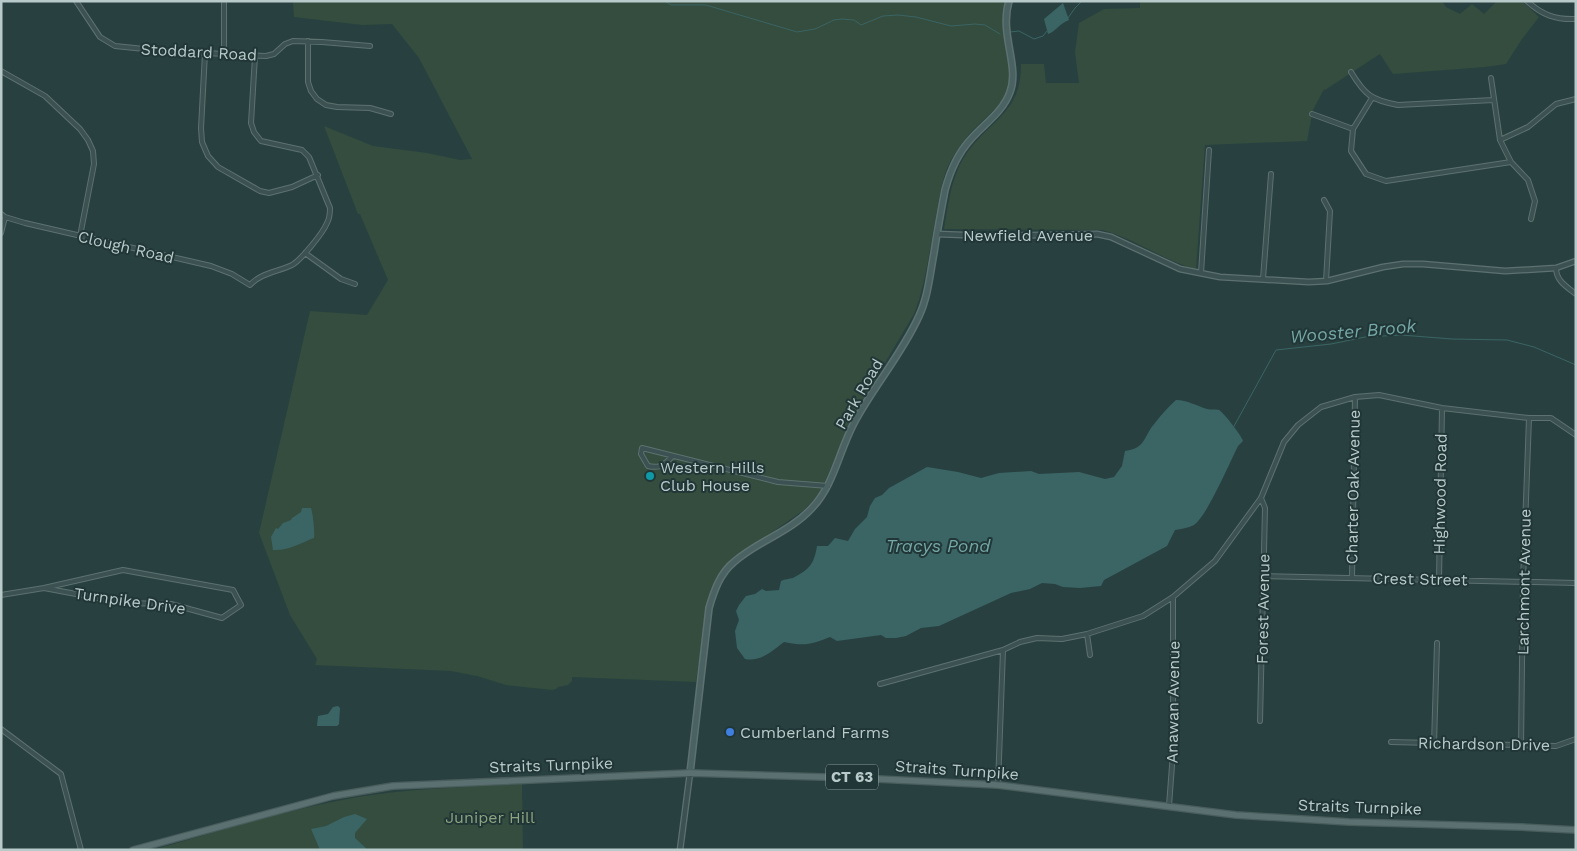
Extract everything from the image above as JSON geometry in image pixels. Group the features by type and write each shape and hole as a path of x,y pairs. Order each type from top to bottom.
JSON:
{"main road":[{"name":"Park Road","path":"690,773 709,608 718,583 734,562 796,522 812,509 822,496 854,424 911,332 920,314 928,289 944,190 955,162 969,140 1004,106 1011,91 1013,77 1006,28 1009,1"},
{"name":"Straits Turnpike","path":"133,850 332,796 394,786 690,773 858,778 998,785 1236,815 1521,826 1576,830"}],"street":[{"name":"Stoddard Road","path":"76,1 100,37 115,46 164,51 256,56 274,54 293,41 370,46"},
{"path":"1527,1 1543,14 1552,18 1576,20"},
{"path":"224,3 224,54"},
{"path":"308,41 308,82 311,91 317,98 326,105 370,108 391,114"},
{"path":"206,53 202,142 208,156 218,168 260,191 269,193 292,187 318,175"},
{"path":"256,56 251,124 254,132 261,141 302,150 310,157 330,208 330,216 326,226 305,253 341,279 355,284"},
{"path":"1,71 45,96 80,129 88,140 94,164 80,236"},
{"path":"1351,72 1357,82 1372,98 1398,105 1493,100"},
{"path":"1491,78 1500,140 1511,162 1528,180 1535,201 1531,218"},
{"path":"1372,98 1353,129 1351,151 1366,174 1386,181 1511,162"},
{"path":"1500,140 1528,127 1556,104 1576,99"},
{"path":"1312,114 1353,129"},
{"path":"1201,273 1209,150"},
{"path":"1263,279 1271,174"},
{"path":"1324,200 1330,211 1326,282"},
{"path":"1,233 3,215"},
{"name":"Clough Road","path":"3,215 80,236 212,266 232,274 250,285 262,276 290,266 305,253"},
{"name":"Newfield Avenue","path":"937,234 990,236 1098,234 1110,236 1180,269 1220,276 1308,282 1326,282 1383,267 1403,264 1505,271 1556,268 1576,261"},
{"path":"1556,268 1556,275 1560,281 1576,294"},
{"path":"880,684 1003,650 1020,642 1037,638 1062,639 1086,634 1142,616 1174,597 1215,561 1261,498 1284,442 1298,425 1321,407 1355,397 1379,395 1442,408 1530,418 1551,418 1576,436"},
{"name":"Charter Oak Avenue","path":"1352,578 1355,397"},
{"name":"Highwood Road","path":"1439,580 1442,408"},
{"name":"Larchmont Avenue","path":"1521,746 1523,582 1530,418"},
{"path":"673,456 663,465 656,468 648,466 641,454 642,448 778,482 828,486"},
{"name":"Forest Avenue","path":"1260,721 1265,508 1261,498"},
{"name":"Turnpike Drive","path":"1,595 44,588 122,570 233,590 241,605 222,618 171,604 124,603 44,588"},
{"name":"Crest Street","path":"1264,576 1576,583"},
{"name":"Anawan Avenue","path":"1169,806 1173,752 1174,597"},
{"path":"1086,634 1090,655"},
{"path":"1434,744 1437,643"},
{"path":"998,785 1003,650"},
{"path":"1,729 61,774 82,850"},
{"name":"Richardson Drive","path":"1391,742 1556,746 1576,739"},
{"path":"680,850 690,773"}],"green space":[{"path":"293,1 1006,1 1004,23 1011,66 1009,88 999,105 963,141 948,166 941,188 925,276 914,314 855,413 820,493 804,510 736,557 717,578 707,606 696,682 572,677 572,681 568,685 552,690 506,685 477,676 451,671 315,665 317,659 290,615 259,533 310,311 367,315 388,280 360,214 358,214 324,126 373,146 427,153 460,160 472,159 419,58 392,24 362,25 294,17"},
{"path":"1140,1 1442,1 1446,7 1460,14 1472,4 1484,14 1497,1 1522,1 1539,17 1506,64 1393,74 1380,54 1324,89 1313,110 1307,141 1205,145 1196,269 1172,261 1126,238 1102,230 944,229 950,193 959,167 972,146 1001,116 1016,95 1020,81 1021,64 1044,64 1046,83 1079,83 1075,52 1079,23 1104,9 1140,8"},
{"name":"Juniper Hill","path":"522,784 523,850 152,850 280,814 358,797 419,790"}],"water":[{"path":"1063,3 1069,20 1048,34 1044,19"},
{"name":"Tracys Pond","path":"1176,400 1207,409 1219,410 1232,424 1243,441 1238,446 1212,500 1199,520 1192,526 1175,530 1167,546 1104,580 1101,586 1080,588 1042,583 1030,589 1011,593 939,626 921,628 906,636 896,638 886,638 881,635 837,641 830,637 807,644 784,642 766,655 751,660 745,659 737,648 735,631 739,620 736,611 746,596 755,594 762,589 766,591 779,590 781,581 793,578 804,572 814,557 817,546 828,546 835,538 848,541 855,529 867,517 870,506 875,498 882,495 889,488 927,467 981,478 999,473 1031,471 1039,474 1079,472 1105,479 1114,477 1122,466 1125,451 1137,447 1144,441 1157,420"},
{"path":"302,508 311,508 314,538 289,548 273,550 271,537 276,528 278,529 283,523 291,520 301,512"},
{"path":"338,706 340,708 339,724 337,726 317,726 318,716 328,714 333,707"},
{"path":"355,814 367,819 355,833 355,838 368,850 320,850 311,829 326,826"}],"waterway":[{"path":"665,1 671,5 706,5 797,32 815,29 834,20 854,20 861,25 883,16 898,15 916,17 951,26 985,25 1000,34"},
{"path":"1068,18 1082,1"},
{"path":"1010,32 1019,31 1034,39 1043,36 1047,31"},
{"name":"Wooster Brook","path":"1233,428 1276,350 1331,344 1365,337 1401,335 1452,339 1507,340 1534,347 1576,365"}],"place":[{"name":"Western Hills Club House","path":"650,476"},
{"name":"Cumberland Farms","path":"730,732"}]}
